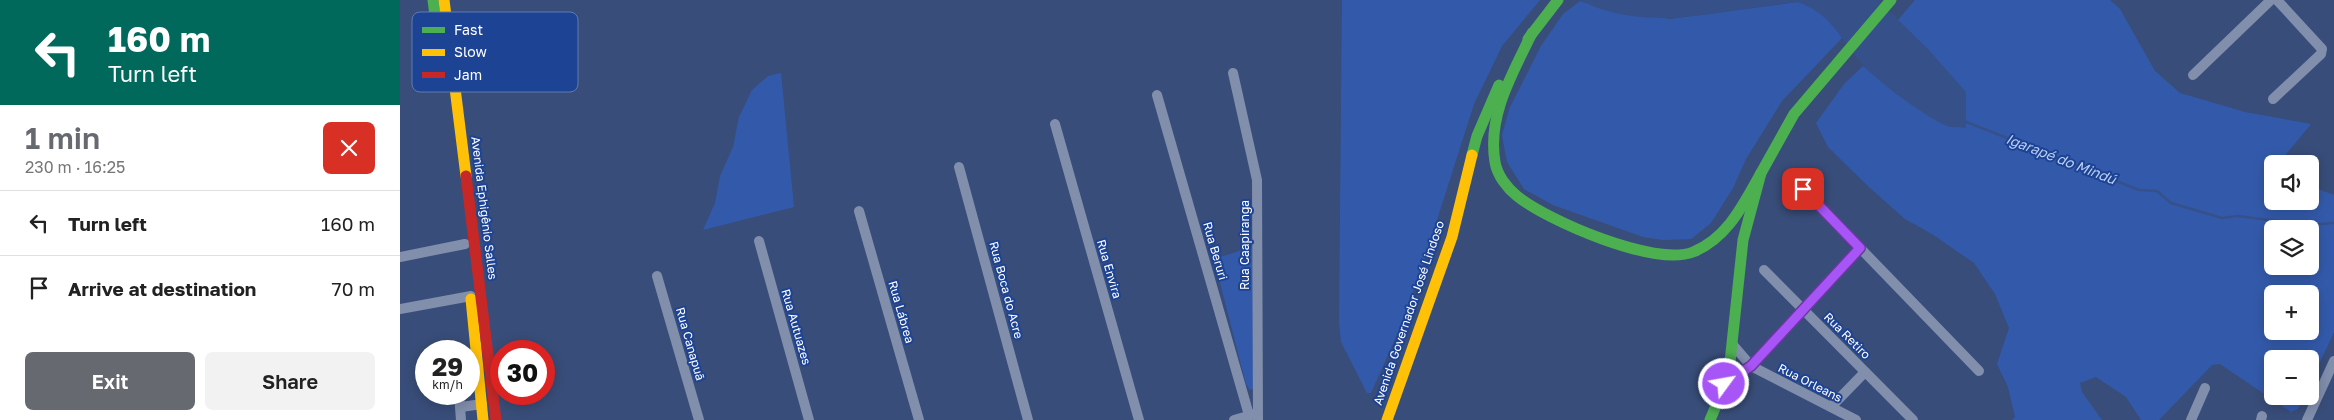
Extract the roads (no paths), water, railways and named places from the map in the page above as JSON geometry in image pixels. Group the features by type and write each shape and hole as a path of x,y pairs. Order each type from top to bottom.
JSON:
{"main road":[{"path":"1532,33 1496,118 1493,144 1495,163 1504,182 1516,196 1532,207 1605,238 1648,251 1669,255 1684,254 1709,244 1724,232 1735,219 1794,114 1820,80 1891,0"},
{"name":"Avenida Governador José Lindoso","path":"1387,420 1452,237 1477,136 1506,71 1532,33 1557,2"},
{"name":"Avenida Ephigênio Salles","path":"445,92 471,296 473,340"},
{"name":"Avenida Ephigênio Salles","path":"455,92 496,420"},
{"path":"1710,420 1724,384 1733,345 1742,248 1761,173"},
{"name":"Avenida Ephigênio Salles","path":"480,393 483,420"}],"street":[{"path":"2193,75 2271,0"},
{"path":"2273,99 2321,54 2322,49 2277,0"},
{"name":"Rua Caapiranga","path":"1233,74 1258,180 1255,416"},
{"name":"Rua Beruri","path":"1157,95 1255,416"},
{"name":"Rua Envira","path":"1055,124 1139,420"},
{"name":"Rua Boca do Acre","path":"959,167 1028,420"},
{"path":"1803,189 1979,371"},
{"name":"Rua Lábrea","path":"859,211 919,420"},
{"name":"Rua Autuazes","path":"759,241 810,420"},
{"path":"400,257 465,244"},
{"path":"1724,384 1751,366 1860,248"},
{"name":"Rua Retiro","path":"1764,270 1913,420"},
{"name":"Rua Canapuã","path":"657,276 699,420"},
{"path":"400,309 471,296"},
{"name":"Rua Orleans","path":"1733,345 1751,366 1856,420"},
{"path":"2307,420 2334,361"},
{"path":"1831,408 1865,372"},
{"path":"2191,420 2205,388"},
{"path":"461,420 461,407 482,404"},
{"path":"1234,420 1255,416"}],"waterway":[{"name":"Igarapé do Mindú","path":"1964,121 2139,190 2157,191 2171,203 2222,218 2238,216 2306,225 2334,223"}]}
